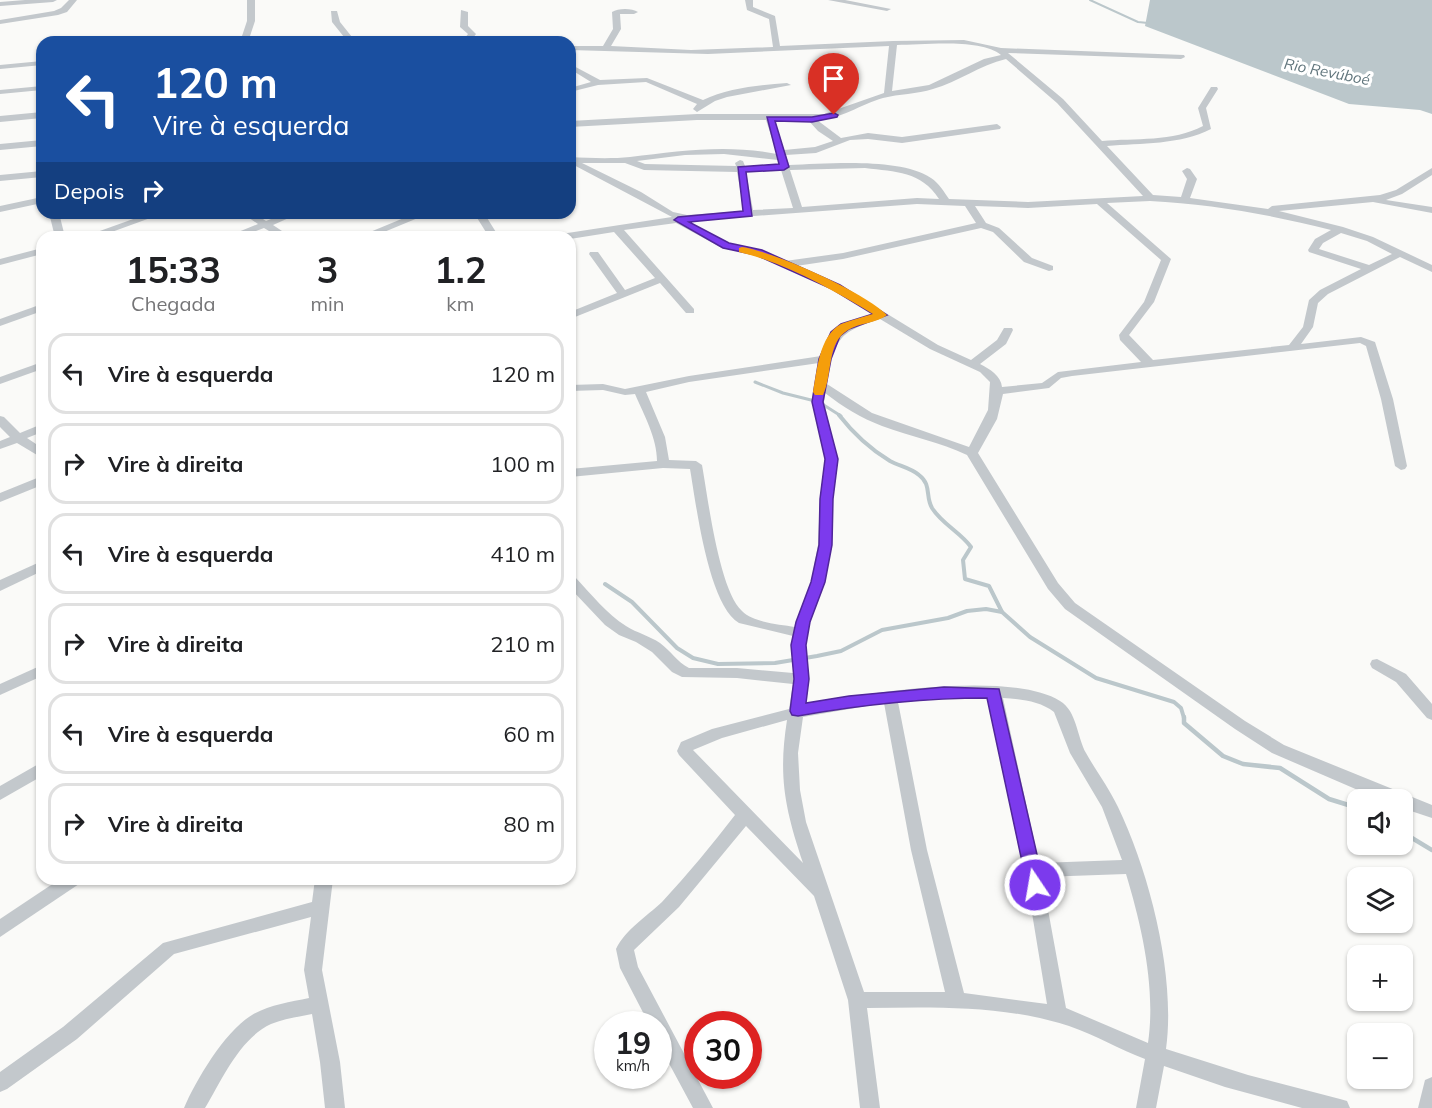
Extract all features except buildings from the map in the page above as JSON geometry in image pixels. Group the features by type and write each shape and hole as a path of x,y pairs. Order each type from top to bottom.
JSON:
{"street":[{"path":"0,4 53,0"},
{"path":"0,22 55,13 64,10 73,0"},
{"path":"246,36 251,21 251,0"},
{"path":"749,0 750,8 772,18 777,49"},
{"path":"832,0 887,9"},
{"path":"334,12 336,22 347,36"},
{"path":"464,12 464,27 472,34 470,36"},
{"path":"606,48 617,29 616,12 634,12"},
{"path":"888,95 889,74 894,53 893,42"},
{"path":"576,48 706,52 893,42 975,43 1003,53 1181,57"},
{"path":"576,124 697,117 812,119 834,115 888,95 931,87 963,74 1003,53"},
{"path":"1003,53 1060,101 1150,198"},
{"path":"0,67 36,64"},
{"path":"576,70 598,83"},
{"path":"576,88 598,83 647,80 702,103"},
{"path":"697,117 697,108 702,103 753,89 787,85"},
{"path":"0,92 36,89"},
{"path":"1098,144 1181,137 1201,132 1208,127 1202,108 1214,89"},
{"path":"0,119 36,116"},
{"path":"770,119 798,209"},
{"path":"812,119 821,129 838,141"},
{"path":"627,160 644,166 741,169 782,160 827,147 838,141 868,136 902,140 998,127"},
{"path":"0,147 36,144"},
{"path":"576,160 627,160 684,152 759,153 782,160 898,170 926,178 934,184 945,201"},
{"path":"738,152 748,213"},
{"path":"576,162 638,194 662,210 683,219 726,246 759,253 836,287 934,347 984,370 996,381 998,399 988,425 972,453"},
{"path":"1185,200 1192,179 1187,171"},
{"path":"1258,210 1381,198 1399,192 1432,171"},
{"path":"0,178 36,175"},
{"path":"576,235 683,219 895,201 1028,205 1150,198 1185,200 1258,210 1340,229 1371,238 1432,269"},
{"path":"1366,199 1432,210"},
{"path":"0,209 36,201"},
{"path":"1099,201 1166,259 1149,302 1124,335 1124,338 1150,364"},
{"path":"968,202 982,225"},
{"path":"106,231 141,219"},
{"path":"257,219 276,231"},
{"path":"247,231 279,219"},
{"path":"378,231 410,219"},
{"path":"785,264 843,256 982,225 996,230 1018,254 1049,268"},
{"path":"616,228 690,311"},
{"path":"1340,229 1319,241 1313,250 1371,269"},
{"path":"0,262 36,253"},
{"path":"594,254 623,294"},
{"path":"1292,348 1308,327 1313,302 1324,292 1401,254"},
{"path":"576,314 661,279"},
{"path":"0,323 36,310"},
{"path":"870,1108 857,1000 798,822 792,790 790,753 801,679 799,645 801,633 818,582 825,545 826,499 831,459 818,402 825,359 835,334 845,327 882,315"},
{"path":"972,365 1002,342 1008,330"},
{"path":"998,391 1045,386 1058,375 1361,340 1371,344 1387,399 1401,466"},
{"path":"576,388 603,387 625,392 677,381 825,359"},
{"path":"0,381 36,367"},
{"path":"820,384 858,411 876,420 955,444 972,453 1053,586 1070,606 1240,726 1278,749 1416,804"},
{"path":"639,390 657,434 664,459 663,464"},
{"path":"0,420 18,438 36,450"},
{"path":"0,445 36,430"},
{"path":"576,472 663,464 696,465 717,572 732,610 748,620 801,633"},
{"path":"0,498 36,483"},
{"path":"0,586 36,568"},
{"path":"576,586 610,622 624,632 641,638 657,648 677,668 687,673 801,679"},
{"path":"1377,664 1401,678 1432,714"},
{"path":"0,690 36,673"},
{"path":"824,895 746,813 708,777 685,751 687,746 798,711 849,701 944,693 994,693 1042,699 1056,705 1063,714 1076,750 1109,806 1132,867 1144,914 1158,991 1159,1030 1146,1108"},
{"path":"994,693 1039,901 1058,1014"},
{"path":"890,697 919,850 957,1002"},
{"path":"0,794 36,772"},
{"path":"703,1108 629,968 625,950 631,939 660,915 708,862 746,813"},
{"path":"1032,870 1132,867"},
{"path":"0,929 64,885"},
{"path":"323,885 313,970 330,1062 335,1108"},
{"path":"0,1083 70,1033 169,948 321,907"},
{"path":"857,1000 990,1004 1058,1014 1155,1055 1270,1091 1340,1108"},
{"path":"194,1108 226,1057 256,1023 275,1014 320,1004"},
{"path":"1428,1108 1432,1086"}],"water":[{"name":"Rio Revúboé","path":"1150,0 1432,0 1432,114 1420,110 1349,104 1145,26"}],"waterway":[{"path":"1090,0 1138,22 1148,23"},
{"path":"755,382 783,393 819,402 841,416"},
{"path":"839,415 876,451 923,479 932,508 971,547 963,560 965,579 989,586 1002,612"},
{"path":"605,584 632,602 677,648 693,658 718,664 775,663 817,656 841,651 882,630 948,618 967,611 986,609 1002,612"},
{"path":"1002,612 1030,637 1096,678 1174,702 1181,708 1184,718"},
{"path":"1184,718 1184,723 1223,756 1243,764 1280,768 1329,799 1347,805"},
{"path":"1413,839 1432,850"}],"slow traffic":[{"path":"742,250 759,253 836,287 882,315 845,327 835,334 825,359 819,392"}],"route":[{"path":"834,115 812,119 770,119 784,167 741,169 748,213 678,220 726,246 759,253 836,287 882,315 845,327 835,334 825,359 818,402 831,459 826,499 825,545 818,582 803,622 799,645 801,679 798,711 849,701 890,697 944,693 994,693 1035,885"}]}
